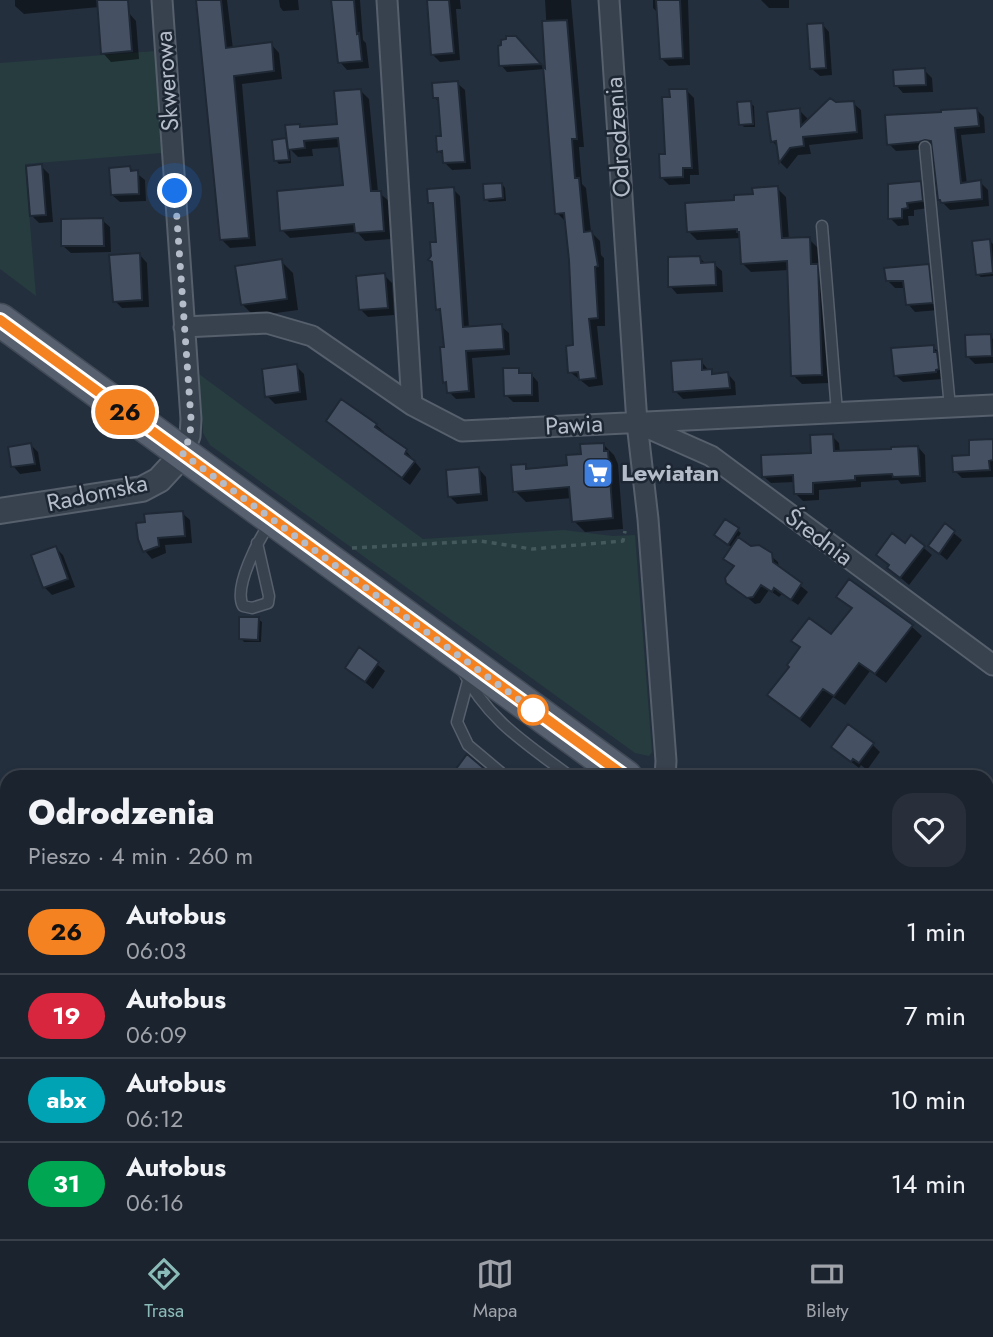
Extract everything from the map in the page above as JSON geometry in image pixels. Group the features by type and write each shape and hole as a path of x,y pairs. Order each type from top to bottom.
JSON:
{"main road":[{"path":"0,320 183,454 265,531 454,652 616,770"}],"street":[{"name":"Skwerowa","path":"162,0 191,419 190,436 183,454"},
{"path":"387,0 412,405"},
{"name":"Odrodzenia","path":"609,0 637,423 648,519 665,770"},
{"name":"Pawia","path":"184,327 267,323 312,336 412,405 462,431 993,405"},
{"name":"Średnia","path":"637,423 711,456 993,665"},
{"name":"Radomska","path":"0,511 142,489 159,480 183,454"}],"lane":[{"path":"925,147 950,407"},
{"path":"822,226 837,412"},
{"path":"265,531 268,603 252,608 243,606 240,601 249,558 265,531"},
{"path":"454,652 468,681 503,727 561,770"},
{"path":"468,681 457,722 468,745 498,770"}],"path":[{"path":"343,548 481,541 532,548 623,541 625,531"}],"green space":[{"path":"155,51 162,153 25,164 36,296 0,269 0,63"},
{"path":"199,374 423,539 564,530 613,536 635,535 652,752 649,756 635,753 210,445 203,433"}],"building":[{"path":"97,0 128,0 132,51 101,54"},
{"path":"196,0 221,0 226,48 272,42 274,71 234,76 249,238 220,240"},
{"path":"331,0 354,0 362,61 338,63"},
{"path":"427,0 449,0 454,53 431,55"},
{"path":"656,0 680,0 683,58 660,59"},
{"path":"567,20 577,139 572,139 575,178 579,178 584,232 592,231 598,266 595,267 598,318 589,319 596,378 579,380 578,372 568,373 566,346 573,345 569,260 564,213 555,214 543,66 545,68 542,21"},
{"path":"823,23 826,68 810,69 807,24"},
{"path":"506,36 516,36 541,64 499,66 498,46"},
{"path":"925,68 926,85 894,86 893,70"},
{"path":"458,81 465,162 443,163 442,151 437,152 436,136 441,136 438,98 433,98 432,83"},
{"path":"361,89 371,191 381,191 384,231 355,233 354,224 280,231 277,191 343,185 338,138 304,141 305,148 288,150 285,125 300,124 300,127 337,124 334,91"},
{"path":"669,89 687,89 692,168 683,168 683,177 660,178 659,154 665,154 662,97 670,97"},
{"path":"830,98 836,102 854,101 857,132 803,137 804,146 790,148 779,163 776,141 771,142 767,112 800,108 801,126"},
{"path":"751,101 753,124 739,125 737,102"},
{"path":"977,108 979,126 955,128 961,183 981,180 982,199 941,203 938,200 931,141 887,145 885,115"},
{"path":"286,138 289,160 274,161 272,140"},
{"path":"42,164 46,215 30,216 26,166"},
{"path":"130,166 131,171 138,170 139,194 111,195 109,168"},
{"path":"921,181 923,201 907,203 908,208 902,209 902,218 888,219 888,184"},
{"path":"502,183 503,198 484,200 483,184"},
{"path":"778,186 782,238 810,237 811,264 818,264 822,375 791,376 787,261 741,264 737,229 687,232 685,203 734,200 734,195 753,194 752,188"},
{"path":"454,187 463,327 502,324 504,349 466,351 469,391 447,393 446,382 443,383 440,347 444,347 440,309 436,310 432,262 428,260 431,256 430,242 436,242 433,203 428,203 427,189"},
{"path":"103,218 104,246 61,246 61,219"},
{"path":"990,239 993,273 976,275 972,241"},
{"path":"140,253 142,300 113,302 109,255"},
{"path":"700,256 701,263 715,262 716,285 668,287 668,257"},
{"path":"282,259 287,299 241,305 235,266"},
{"path":"929,264 933,303 906,305 903,281 886,281 884,268"},
{"path":"385,273 388,308 359,310 356,276"},
{"path":"991,334 992,356 966,357 965,335"},
{"path":"934,345 939,369 936,372 894,376 891,348"},
{"path":"702,359 702,370 712,369 712,374 728,372 730,388 673,392 671,361"},
{"path":"297,364 300,392 265,397 262,369"},
{"path":"503,368 519,368 519,373 532,373 532,395 504,396"},
{"path":"341,399 407,449 405,454 415,461 402,478 326,421"},
{"path":"833,434 834,451 918,446 920,476 855,476 855,480 813,483 813,494 794,494 793,475 762,477 761,455 811,453 810,435"},
{"path":"993,439 990,470 953,472 952,456 969,455 969,440"},
{"path":"31,443 35,464 11,467 8,447"},
{"path":"604,443 604,451 608,451 613,518 572,522 569,487 513,492 511,465 526,464 526,469 567,465 566,455 581,454 580,444"},
{"path":"479,467 481,494 448,497 446,470"},
{"path":"183,511 185,536 158,538 159,546 143,552 136,523 145,522 144,514"},
{"path":"725,519 739,528 728,545 714,535"},
{"path":"945,523 955,531 939,554 928,546"},
{"path":"892,533 905,543 911,535 925,546 900,578 876,555"},
{"path":"738,537 751,546 759,545 772,553 773,562 802,583 791,600 774,588 772,592 761,585 753,597 747,598 726,583 725,578 734,566 723,559"},
{"path":"56,546 68,579 43,588 31,555"},
{"path":"849,579 913,625 875,674 859,663 834,696 823,689 800,719 767,695 789,667 787,665 800,647 791,641 809,618 831,634 852,608 836,597"},
{"path":"239,617 259,617 258,640 239,639"},
{"path":"359,647 379,662 365,682 345,668"},
{"path":"848,724 874,743 859,763 853,759 851,762 831,747"},
{"path":"467,754 486,770 455,770"}],"bus line":[{"name":"26","path":"0,320 616,770"}],"place":[{"name":"Lewiatan","path":"598,473"}],"route":[{"path":"175,191 191,419 190,436 183,454 533,710"}]}
